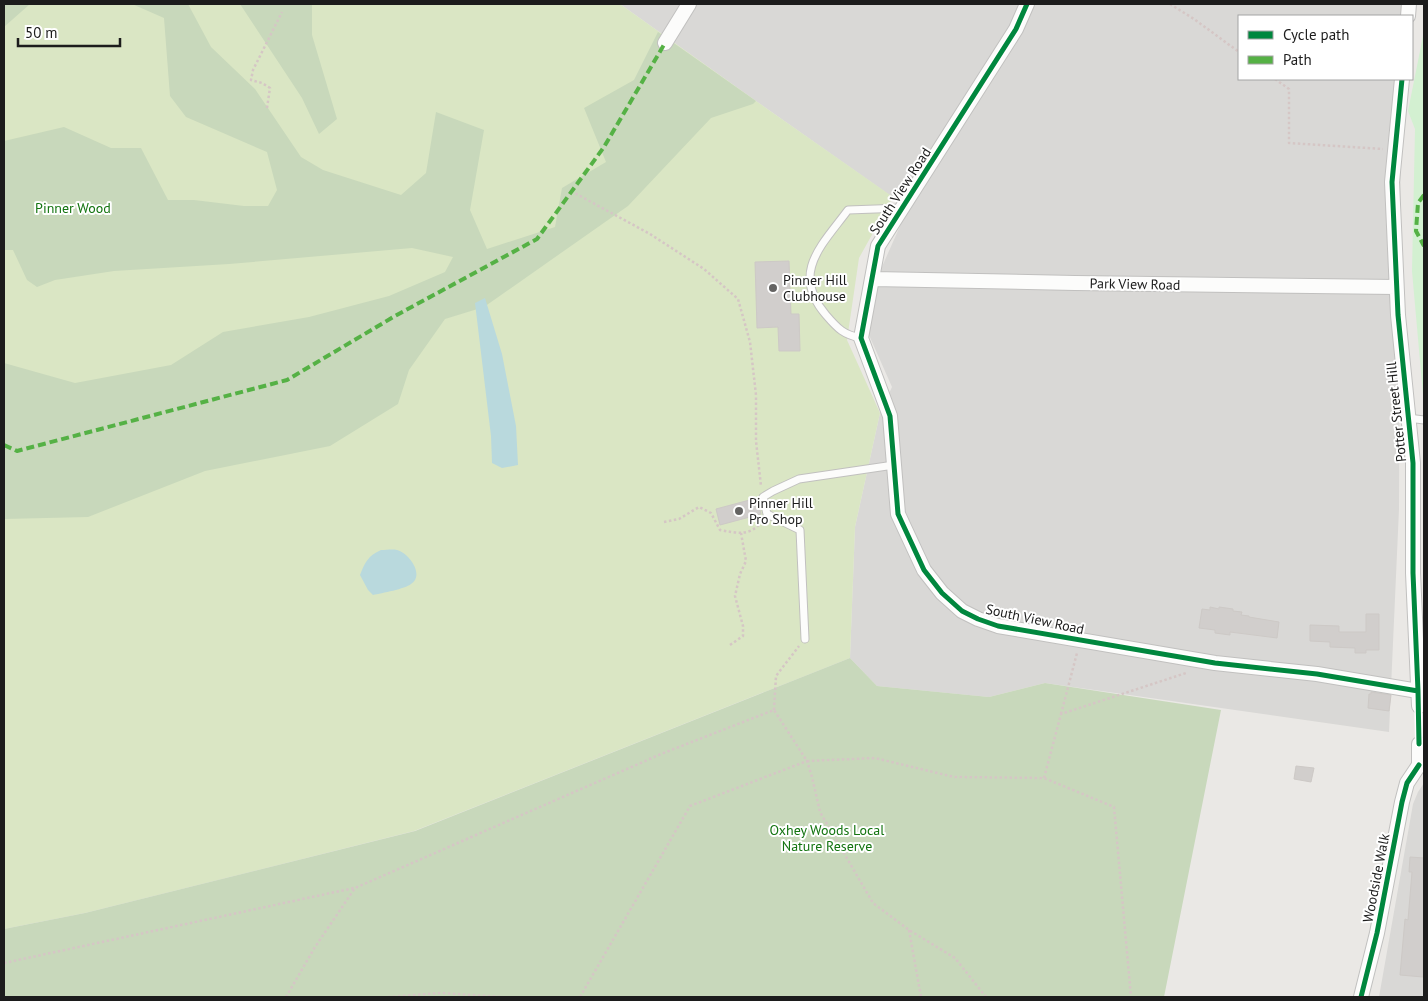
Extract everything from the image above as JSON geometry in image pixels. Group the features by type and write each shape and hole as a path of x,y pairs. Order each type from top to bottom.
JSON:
{"street":[{"path":"665,43 689,4"},
{"name":"South View Road","path":"1027,4 1016,29 878,246 861,338 890,416 898,514 924,570 942,593 962,611 978,620 1008,628 1215,663 1317,674 1418,691"},
{"name":"Potter Street Hill","path":"1402,80 1392,182 1398,316 1413,463 1413,573 1418,706"},
{"name":"Park View Road","path":"873,279 1396,287"},
{"path":"1419,744 1422,770"},
{"name":"Woodside Walk","path":"1361,997 1377,933 1407,783 1422,770"}],"lane":[{"path":"861,338 849,336 823,312 810,284 810,267 816,253 848,210 903,208"},
{"path":"1408,418 1424,420"},
{"path":"805,639 800,530 767,514 763,498 799,478 894,465"}],"path":[{"path":"1170,4 1238,51"},
{"path":"267,108 270,88 262,83 251,80 253,70 282,12"},
{"path":"1276,80 1289,89 1289,143 1396,149"},
{"path":"571,191 650,234 689,259 704,269 738,299 750,342 756,395 756,441 763,498"},
{"path":"664,522 679,519 699,507 711,513 720,530 741,534 756,529 767,514"},
{"path":"730,645 743,636 743,626 735,596 740,574 746,561 741,534"},
{"path":"805,639 776,676 774,710 806,762 812,777 820,812 873,903 909,930 955,958 986,997"},
{"path":"1044,778 1081,640"},
{"path":"1061,714 1188,672"},
{"path":"4,963 355,888 661,754 774,710"},
{"path":"580,997 690,806 806,762 876,758 954,777 1044,778 1114,807 1131,997"},
{"path":"286,997 315,947 355,888"},
{"path":"909,930 921,997"},
{"path":"388,997 441,993 502,997"}],"shaded area":[{"path":"620,4 1401,4 1401,15 1238,15 1238,80 1401,80 1399,509 1389,732 1045,683 989,697 877,686 850,658 855,527 880,413 892,387 869,335 881,269 908,208"},
{"path":"1424,783 1424,997 1379,997 1413,804"}],"green space":[{"path":"4,4 620,4 893,197 859,258 847,340 880,413 855,527 850,658 414,831 85,913 4,929"},
{"path":"4,4 30,4 4,27"},
{"name":"Pinner Wood","path":"132,4 188,4 211,47 255,89 301,157 323,170 401,195 426,173 436,112 484,130 470,210 487,249 555,227 562,188 606,162 584,108 634,80 658,32 756,101 753,104 711,118 628,206 484,307 445,319 409,370 398,404 330,446 205,471 88,517 4,519 4,363 75,383 171,365 223,332 309,317 389,296 445,272 453,257 412,248 229,264 114,271 55,280 37,287 27,280 13,250 4,250 4,141 64,127 111,148 141,148 168,200 194,200 244,206 268,206 277,190 267,152 186,117 170,96 164,18"},
{"path":"240,4 312,4 312,35 337,119 319,134 302,98"},
{"path":"1424,31 1424,406 1412,271 1415,129 1408,111"},
{"name":"Oxhey Woods Local Nature Reserve","path":"850,658 877,686 989,697 1045,683 1221,710 1164,997 4,997 4,929 85,913 415,831"}],"water":[{"path":"485,298 502,354 516,426 518,465 502,468 492,463 491,436 475,303"},
{"path":"381,550 402,552 414,565 416,575 415,580 408,586 373,595 360,575 368,560"}],"building":[{"name":"Pinner Hill Clubhouse","path":"789,261 791,314 799,314 800,351 779,351 778,327 757,328 755,262"},
{"name":"Pinner Hill Pro Shop","path":"757,498 761,514 720,525 716,509"},
{"path":"1210,607 1233,609 1233,611 1242,612 1241,615 1279,622 1277,638 1230,632 1230,635 1215,633 1215,630 1199,628 1202,609 1210,610"},
{"path":"1366,614 1379,614 1379,650 1366,650 1366,653 1355,653 1355,648 1330,647 1330,642 1310,641 1310,625 1339,626 1339,632 1366,632"},
{"path":"1371,692 1391,695 1389,711 1368,708 1369,694"},
{"path":"1296,766 1314,768 1311,782 1294,779"},
{"path":"1410,857 1424,858 1423,977 1400,975 1405,919 1408,920 1412,872 1409,872"}],"marked path":[{"path":"4,445 17,451 287,380 395,316 537,239 604,147 665,43"},
{"path":"1424,195 1418,203 1416,231 1424,246"}],"cycle path":[{"path":"1027,4 1016,29 878,246 861,338 890,416 898,514 924,570 942,593 962,611 998,626 1215,663 1317,674 1418,691"},
{"path":"1402,80 1392,182 1398,315 1413,463 1413,573 1419,744"},
{"path":"1361,997 1377,933 1402,802 1407,783 1419,765"}],"place":[{"name":"Pinner Hill Clubhouse","path":"773,288"},
{"name":"Pinner Hill Pro Shop","path":"739,511"}]}
